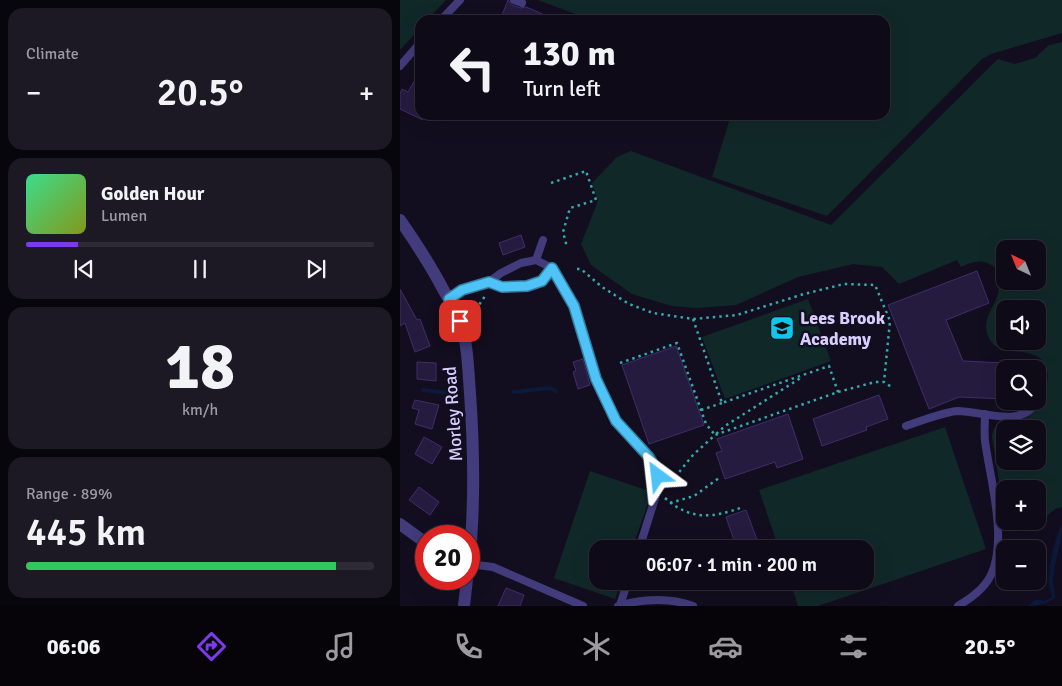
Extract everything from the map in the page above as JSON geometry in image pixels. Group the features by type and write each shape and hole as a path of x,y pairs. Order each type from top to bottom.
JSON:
{"street":[{"name":"Morley Road","path":"400,220 425,258 460,321 468,366 474,470 472,525"},
{"path":"400,524 415,535"},
{"path":"464,606 466,590"}],"lane":[{"path":"446,15 460,0"},
{"path":"400,66 415,49"},
{"path":"536,260 543,240"},
{"path":"449,299 462,290 489,282 500,273 521,263 536,260 552,268 574,306 596,379 616,421 649,457 656,469 659,482 657,496 642,540"},
{"path":"489,282 502,287 527,286 542,281 552,268"},
{"path":"906,426 957,411 1016,417 1022,416 1031,410"},
{"path":"958,606 975,596 991,575 999,546 985,438 984,414"},
{"path":"480,565 493,567 583,606"},
{"path":"619,605 625,590"},
{"path":"619,605 640,600 655,600 683,602 693,606"}],"path":[{"path":"551,183 586,171 596,200 570,208 563,232 567,248"},
{"path":"577,269 581,269 602,287 629,304 653,313 693,318 737,315 804,294 844,284 875,285 890,321 884,382"},
{"path":"470,314 475,312 485,296"},
{"path":"693,318 722,403"},
{"path":"620,363 677,343 706,424 715,435"},
{"path":"701,410 829,366 838,392"},
{"path":"657,496 663,493 702,445 724,426 799,379 800,376"},
{"path":"715,435 838,392 875,382 884,382 893,388"},
{"path":"670,503 694,496 720,478"},
{"path":"657,496 664,497 681,510 702,516 723,515 743,507"}],"green space":[{"path":"400,0 446,0 432,15 415,15 415,34 400,50"},
{"path":"538,0 1062,0 1062,33 991,54 982,59 827,216 712,177 729,120 890,120 890,15 578,15"},
{"path":"1062,42 1062,507 1055,509 1046,517 1046,480 999,480 997,470 1046,470 1046,420 1014,420 1028,417 1035,410 1046,410 1046,386 1048,379 1046,360 1041,360 1024,352 1006,350 1046,350 1046,300 996,300 996,346 991,342 986,325 998,290 1046,290 1046,240 996,240 996,269 985,262 971,263 961,267 957,260 899,284 882,267 853,264 798,277 736,305 696,308 672,306 632,294 591,265 581,244 598,201 592,183 617,157 631,151 831,225 998,59 1015,64 1035,58 1049,45"},
{"path":"808,299 831,361 725,399 702,337"},
{"path":"945,427 986,549 874,587 874,540 776,540 759,490"},
{"path":"996,427 996,462 992,437"},
{"path":"590,471 652,492 635,540 589,540 589,590 618,590 615,599 554,578"},
{"path":"793,590 865,590 818,606 798,606"}],"water":[{"path":"1062,524 1053,579 1055,598 1036,606 1029,606 1035,600 1044,601 1052,597 1049,586 1050,563"}],"building":[{"path":"508,0 512,5 520,8 526,7 544,15 502,15"},
{"path":"415,80 415,116 400,109 402,89 408,92"},
{"path":"521,235 525,247 503,255 499,243"},
{"path":"977,271 989,303 946,320 963,361 996,363 996,399 959,397 929,409 888,305"},
{"path":"400,289 417,320 420,319 430,346 415,352 405,323 400,326"},
{"path":"676,346 704,425 649,444 622,365"},
{"path":"583,359 590,385 578,389 573,372 576,371 573,362"},
{"path":"417,362 436,363 436,381 417,379"},
{"path":"879,395 888,419 866,427 867,430 822,446 813,419"},
{"path":"415,400 439,405 432,429 415,424 419,410 412,408"},
{"path":"788,414 803,459 777,468 775,462 725,479 716,453 722,451 717,439"},
{"path":"424,437 442,447 432,464 415,454"},
{"path":"419,487 439,502 430,515 409,500"},
{"path":"746,510 757,540 734,540 726,517"},
{"path":"506,588 524,595 520,606 498,606"}],"waterway":[{"path":"513,392 550,388 556,391"},
{"path":"423,390 449,393"}],"place":[{"name":"Lees Brook Academy","path":"782,328"}],"route":[{"path":"460,321 449,299 462,290 489,282 502,287 527,286 542,281 552,268 574,306 596,379 616,421 649,457 658,476"}]}
